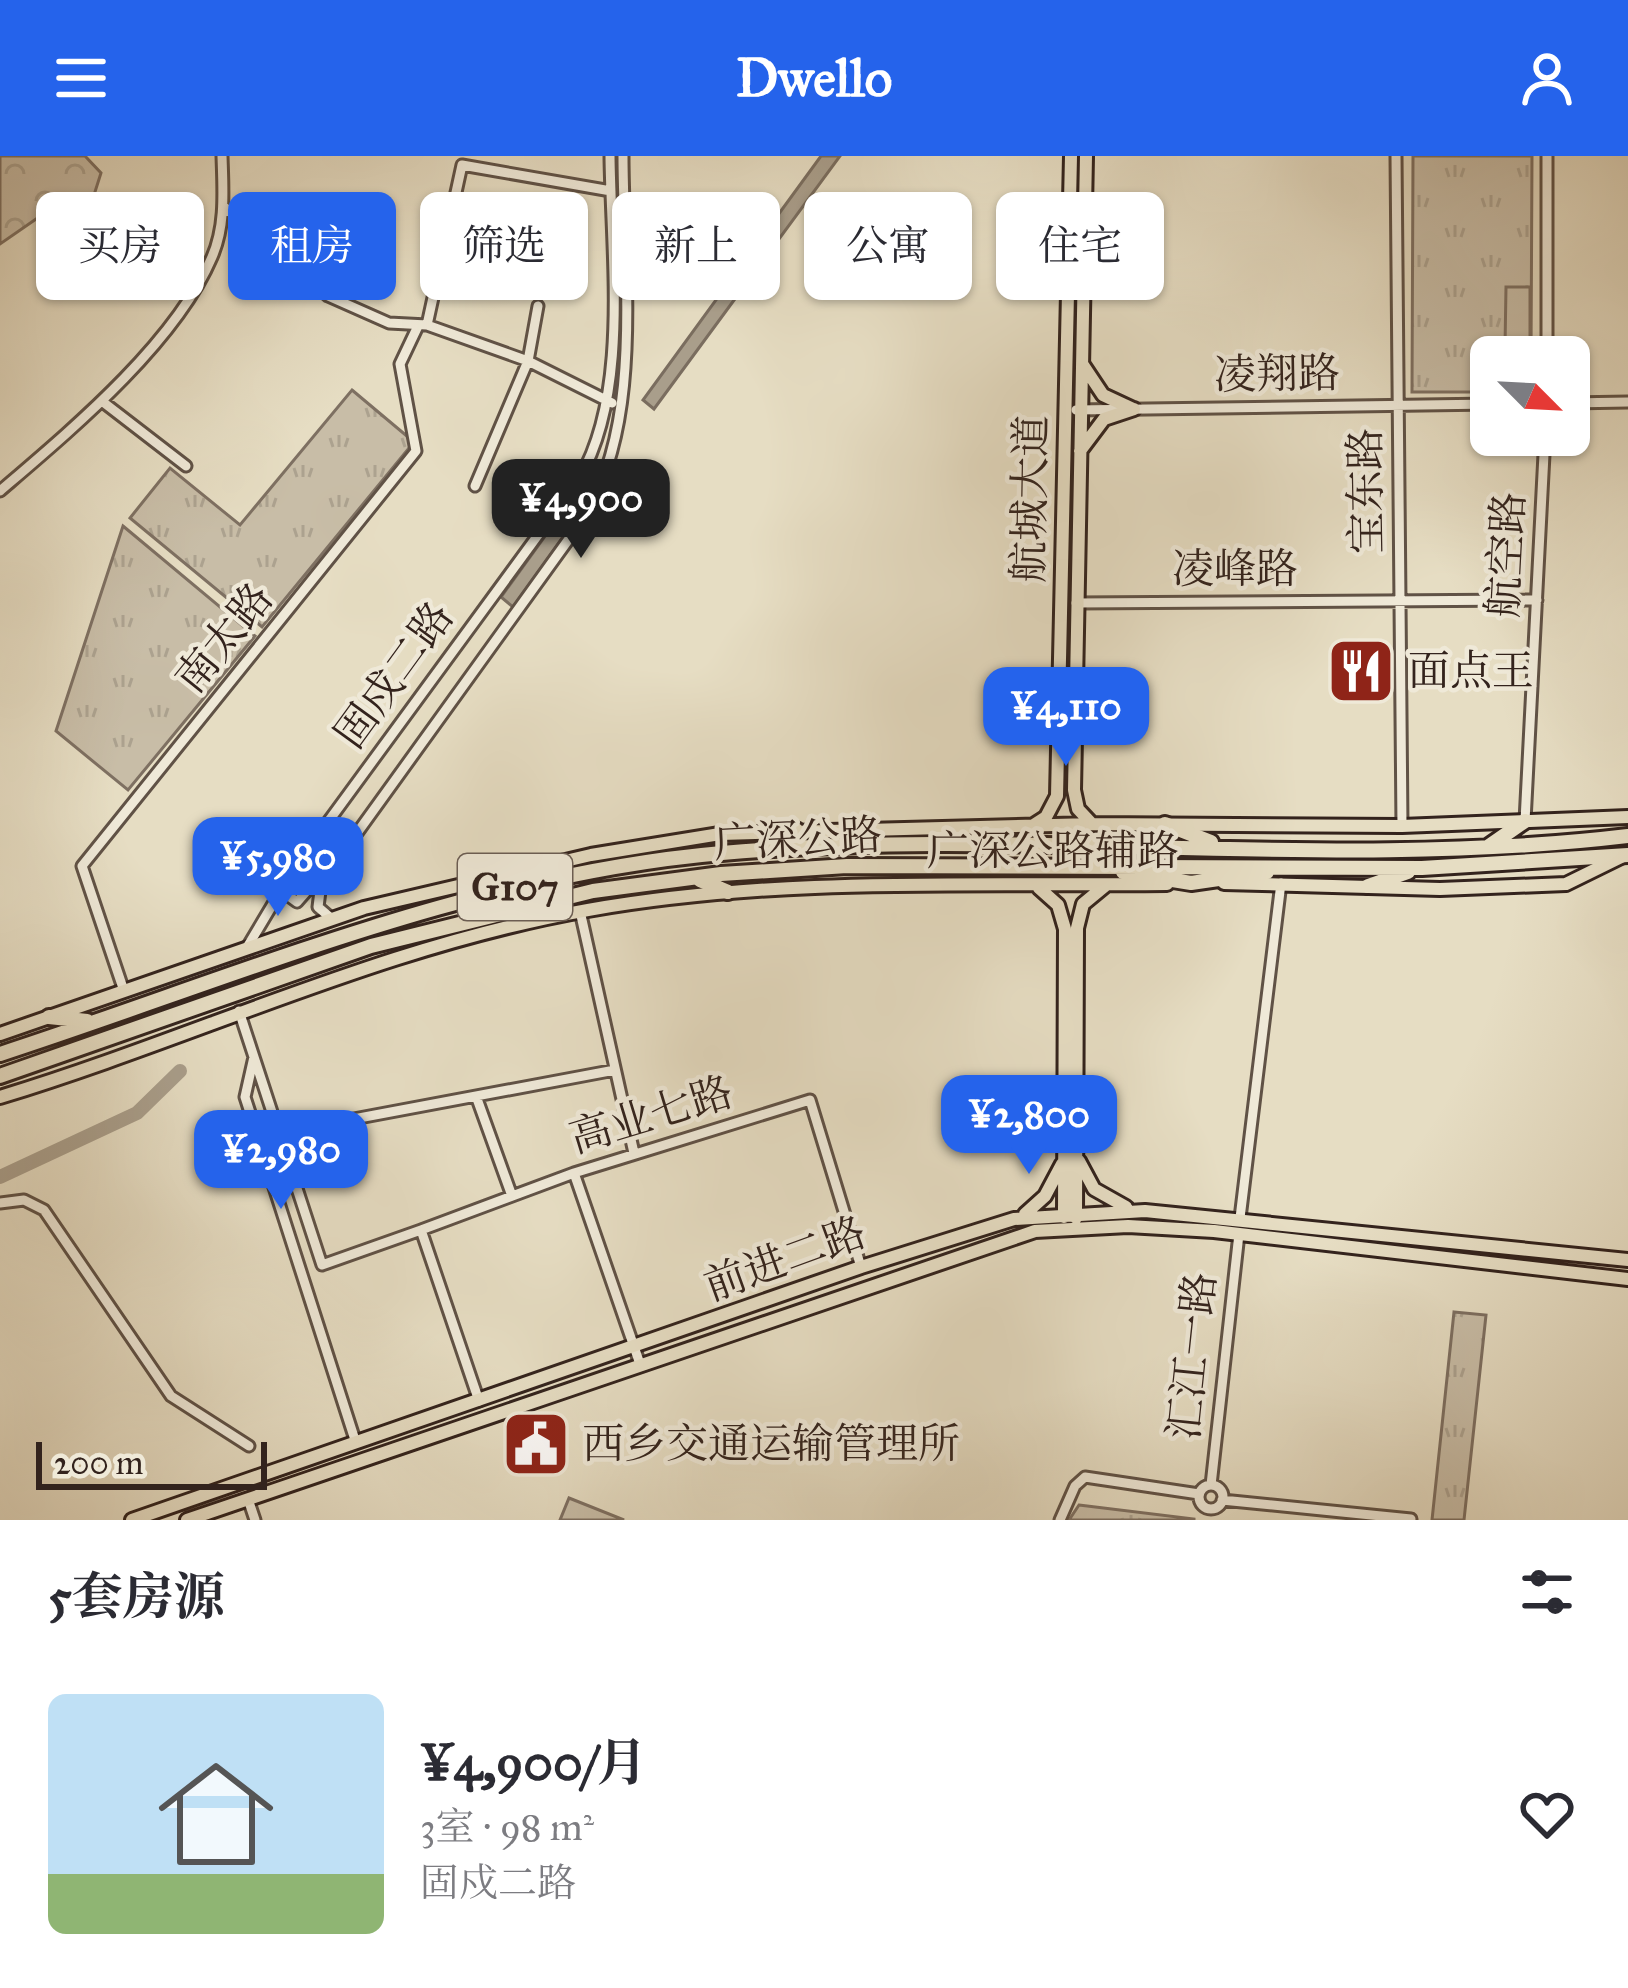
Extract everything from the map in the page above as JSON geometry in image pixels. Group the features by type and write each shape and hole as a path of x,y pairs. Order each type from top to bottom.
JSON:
{"highway":[{"path":"1488,847 1525,821"},
{"path":"1165,824 1221,847"},
{"path":"759,850 796,830"},
{"name":"广深公路","path":"0,1054 369,925 478,895 590,872 759,850 1488,847 1628,836"},
{"name":"广深公路","path":"0,1076 371,946 593,891 847,866 1422,868 1627,855"},
{"path":"1082,866 1191,883 1307,866"},
{"path":"1368,886 1422,868"},
{"path":"695,878 728,892"},
{"path":"49,1017 92,1022"}],"main road":[{"name":"航城大道","path":"1025,828 1046,817 1055,803 1072,410 1071,156"},
{"name":"航城大道","path":"1086,156 1080,357 1072,410 1078,464 1075,801 1092,824"},
{"path":"1080,357 1095,387 1134,409"},
{"path":"1078,464 1095,425 1134,409"},
{"path":"1058,737 1066,746 1075,737"},
{"name":"广深公路辅路","path":"0,1034 332,920 590,855 721,834 1092,824 1402,826 1628,817"},
{"name":"广深公路辅路","path":"0,1097 90,1070 371,964 580,911 728,892 844,884 1566,884 1627,855"},
{"path":"1014,1219 1045,1196 1070,1151 1077,928 1083,904 1107,884"},
{"path":"1032,885 1053,897 1065,928 1070,1221"},
{"path":"1070,1151 1094,1189 1113,1203 1145,1211"},
{"name":"前进二路","path":"187,1520 990,1242 1070,1221 1145,1211 1628,1260"},
{"name":"前进二路","path":"132,1520 861,1267 1014,1219 1239,1234 1628,1279"}],"street":[{"path":"0,491 103,402 194,290 213,256 224,206 222,156"},
{"name":"固戍二路","path":"246,949 276,895 579,479 601,438 608,401 610,156"},
{"name":"固戍二路","path":"332,920 319,907 318,892 351,837 599,491 622,409 623,156"},
{"name":"宝东路","path":"1396,156 1402,826"},
{"path":"1547,156 1547,336"},
{"path":"422,325 462,165 610,190"},
{"path":"224,206 328,296 388,322 422,325 528,361 622,409"},
{"path":"475,486 528,361 538,305"},
{"name":"南太路","path":"124,991 82,866 416,451 400,364 422,325"},
{"path":"103,402 186,466"},
{"path":"1590,403 1628,402"},
{"name":"凌翔路","path":"1072,410 1470,404"},
{"name":"航空路","path":"1525,821 1544,456"},
{"path":"579,479 594,478 599,491"},
{"name":"凌峰路","path":"1076,603 1537,600"},
{"path":"328,822 286,889 289,899 303,899 351,837"},
{"path":"1240,1218 1281,883"},
{"path":"580,911 634,1153"},
{"path":"239,1011 279,1133 616,1070"},
{"path":"254,1057 245,1097 356,1443"},
{"path":"476,1096 512,1196"},
{"name":"高业七路","path":"279,1133 322,1265 574,1173 811,1100 861,1267"},
{"path":"574,1173 640,1364"},
{"path":"0,1203 24,1200 44,1210 171,1396 250,1446"},
{"path":"421,1230 479,1401"},
{"name":"汇江一路","path":"1211,1485 1239,1234"},
{"path":"1060,1520 1075,1486 1085,1477 1199,1494 1211,1485 1220,1490 1222,1500"},
{"path":"1199,1494 1210,1514 1222,1500"},
{"path":"248,1499 254,1520"},
{"path":"1222,1500 1411,1519"}],"green space":[{"path":"0,156 85,156 101,173 95,192 36,192 36,219 0,244"},
{"path":"1413,156 1532,156 1531,336 1470,336 1470,392 1412,392"},
{"path":"1506,287 1530,287 1530,336 1505,336"},
{"path":"352,390 414,442 262,627 130,518 170,468 240,525"},
{"path":"123,526 255,636 128,790 56,731"},
{"path":"1454,1312 1486,1315 1464,1520 1432,1520"},
{"path":"569,1498 624,1520 560,1520"},
{"path":"1079,1505 1194,1519 1194,1520 1069,1520"}],"shaded area":[{"path":"821,156 840,156 814,192 804,192 804,205 780,238 780,212"},
{"path":"716,300 734,300 654,409 643,400"},
{"path":"561,514 573,523 513,607 501,597"}],"waterway":[{"path":"0,1177 137,1113 180,1071"}],"place":[{"name":"面点王","path":"1361,671"},
{"name":"西乡交通运输管理所","path":"536,1444"}]}
